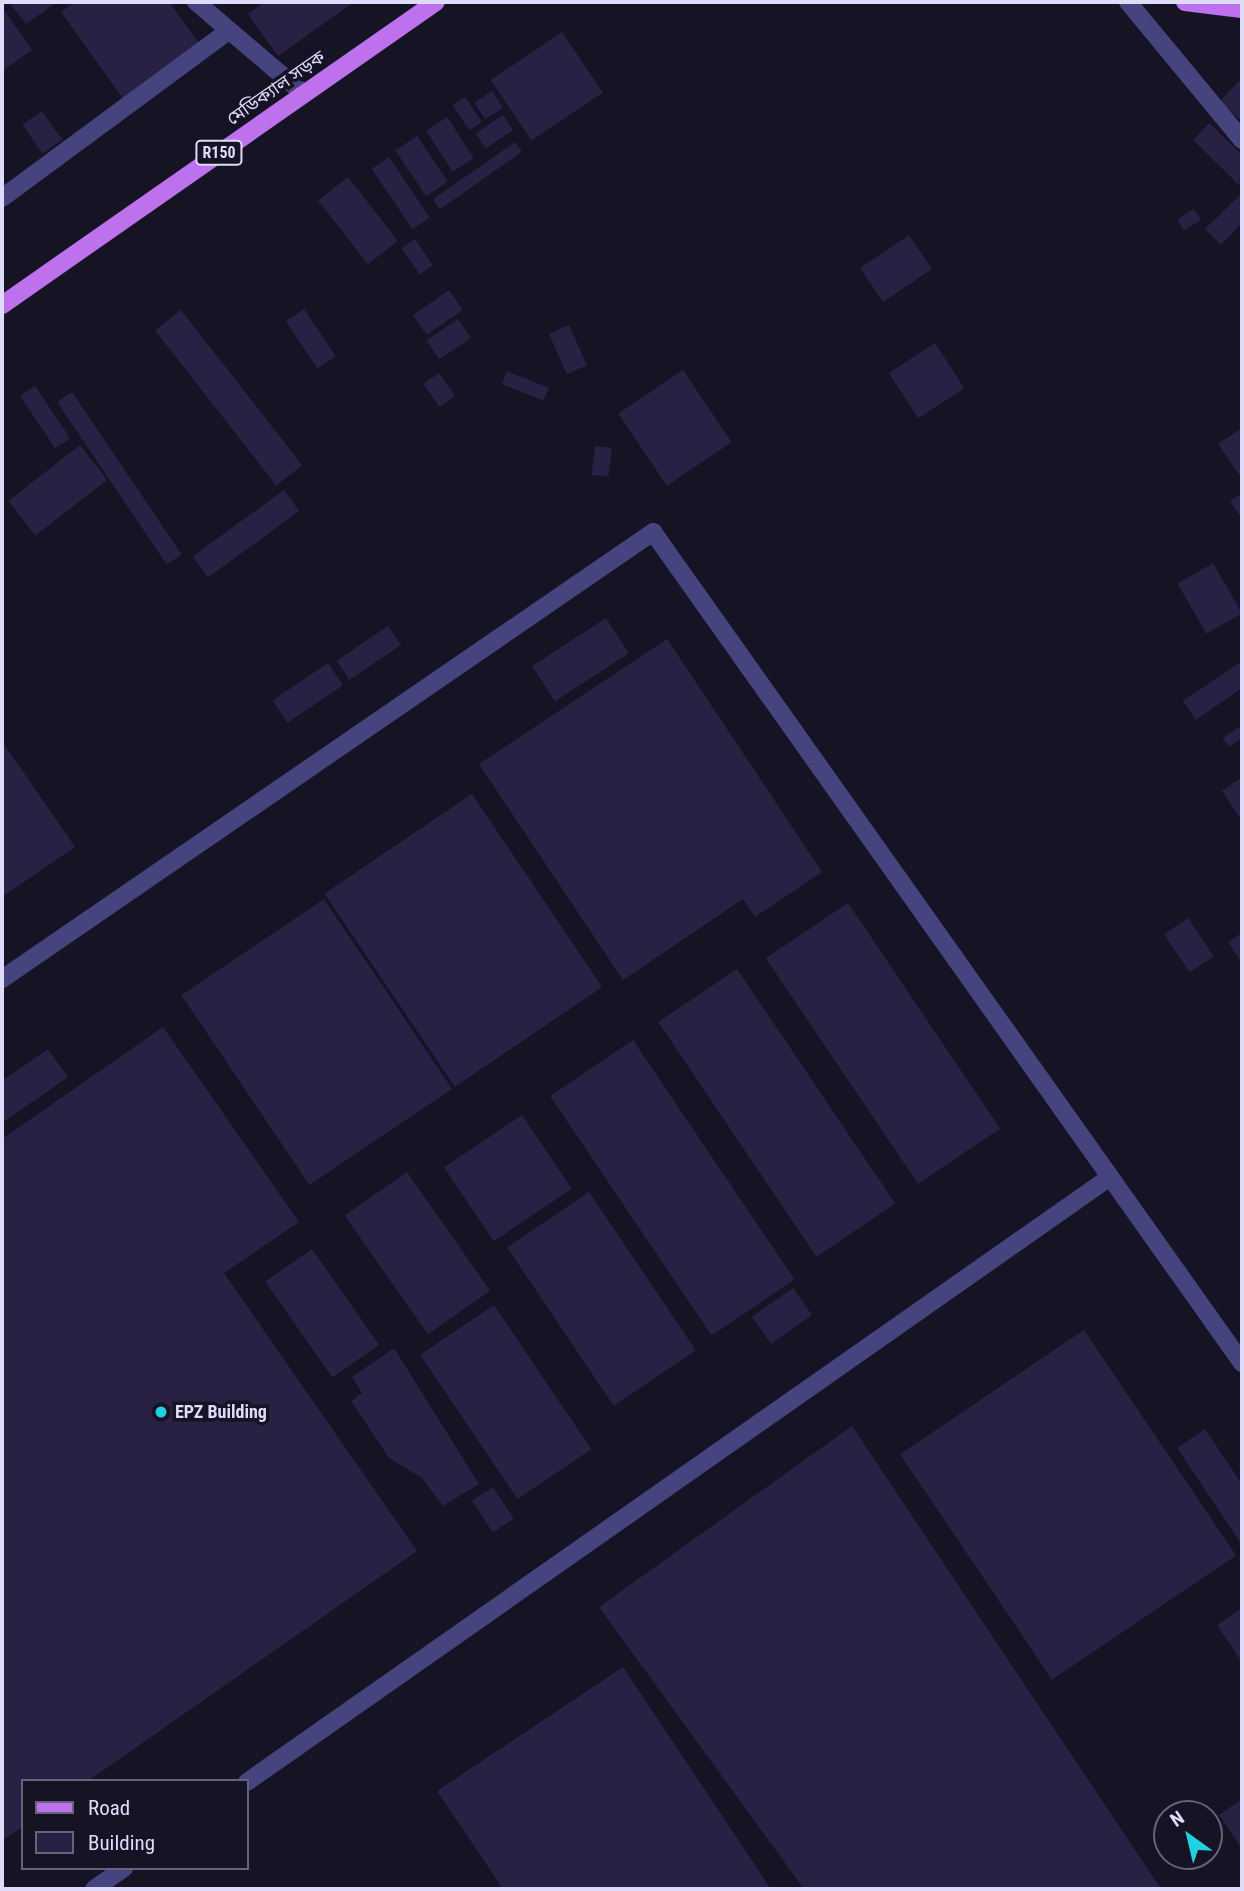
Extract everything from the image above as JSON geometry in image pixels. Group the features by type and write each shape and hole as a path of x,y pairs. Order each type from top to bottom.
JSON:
{"main road":[{"name":"মেডিক্যাল সড়ক","path":"2,305 436,2"},
{"path":"1185,2 1242,9"}],"street":[{"path":"196,2 227,32 304,94"},
{"path":"1128,2 1242,140"},
{"path":"2,198 227,32"},
{"path":"2,979 653,533 1242,1363"},
{"path":"248,1781 1110,1177"},
{"path":"94,1889 121,1870"}],"building":[{"path":"9,2 57,2 26,24"},
{"path":"75,2 169,2 201,46 124,100 61,12"},
{"path":"265,2 354,2 278,56 248,14"},
{"path":"2,7 32,50 2,71"},
{"path":"562,32 603,93 532,141 491,80"},
{"path":"1239,81 1242,84 1242,122 1220,101"},
{"path":"492,91 503,108 485,119 474,102"},
{"path":"465,97 482,122 469,130 453,105"},
{"path":"42,111 62,140 42,153 22,125"},
{"path":"503,115 513,130 486,148 476,133"},
{"path":"447,117 474,158 453,172 426,131"},
{"path":"1209,123 1242,155 1239,185 1193,140"},
{"path":"417,136 448,182 426,196 395,151"},
{"path":"515,142 522,152 440,209 433,199"},
{"path":"389,157 430,218 412,229 372,169"},
{"path":"348,177 398,241 368,264 318,200"},
{"path":"1242,193 1242,223 1221,245 1205,229"},
{"path":"1194,209 1201,220 1184,231 1177,220"},
{"path":"909,235 932,269 883,302 860,268"},
{"path":"415,239 433,266 420,274 402,248"},
{"path":"449,290 463,310 427,335 413,315"},
{"path":"304,309 336,356 318,369 286,321"},
{"path":"181,310 302,465 276,486 155,330"},
{"path":"458,319 471,338 439,359 426,340"},
{"path":"569,325 587,365 567,374 549,334"},
{"path":"935,343 964,388 918,418 889,373"},
{"path":"683,370 732,442 667,486 618,414"},
{"path":"507,371 549,388 543,401 502,384"},
{"path":"439,373 455,396 439,407 423,384"},
{"path":"35,386 70,438 55,448 20,396"},
{"path":"72,392 182,554 167,565 57,402"},
{"path":"1242,428 1242,479 1218,444"},
{"path":"80,445 107,480 35,536 8,501"},
{"path":"595,446 612,448 608,477 591,475"},
{"path":"284,490 299,511 208,577 193,556"},
{"path":"1242,493 1242,519 1230,501"},
{"path":"1213,563 1242,613 1206,634 1177,584"},
{"path":"606,618 629,653 555,701 532,666"},
{"path":"388,626 401,645 349,680 337,661"},
{"path":"667,639 822,872 755,917 743,899 623,980 479,764"},
{"path":"1242,661 1242,688 1196,720 1183,701"},
{"path":"328,663 343,685 288,723 272,700"},
{"path":"1239,727 1242,738 1229,747 1223,738"},
{"path":"2,741 75,847 2,897"},
{"path":"1242,777 1242,821 1222,791"},
{"path":"472,794 602,987 455,1087 324,894"},
{"path":"324,899 452,1089 309,1185 181,995"},
{"path":"848,903 1000,1128 918,1184 766,958"},
{"path":"1188,918 1214,956 1190,972 1164,934"},
{"path":"1242,933 1242,959 1240,960 1228,942"},
{"path":"737,969 895,1204 816,1257 658,1022"},
{"name":"EPZ Building","path":"163,1027 299,1222 224,1273 417,1551 91,1779 21,1779 21,1827 2,1841 2,1139"},
{"path":"633,1040 795,1280 712,1336 550,1096"},
{"path":"48,1049 68,1077 2,1123 2,1081"},
{"path":"522,1115 572,1189 494,1241 444,1168"},
{"path":"407,1172 490,1291 428,1334 345,1216"},
{"path":"589,1192 696,1350 614,1406 507,1247"},
{"path":"312,1249 379,1345 332,1378 265,1282"},
{"path":"793,1288 812,1315 771,1344 752,1317"},
{"path":"494,1305 591,1449 518,1499 420,1355"},
{"path":"1084,1330 1236,1555 1052,1680 900,1454"},
{"path":"394,1348 479,1484 443,1506 422,1478 389,1458 351,1401 362,1393 352,1377"},
{"path":"852,1426 1161,1889 804,1889 599,1607"},
{"path":"1205,1429 1242,1484 1242,1545 1177,1448"},
{"path":"493,1487 514,1519 493,1532 472,1501"},
{"path":"1242,1608 1242,1662 1217,1625"},
{"path":"623,1667 771,1889 503,1889 437,1791"},
{"path":"1242,1799 1242,1849 1223,1821 1223,1812"}],"place":[{"name":"EPZ Building","path":"161,1412"}]}
